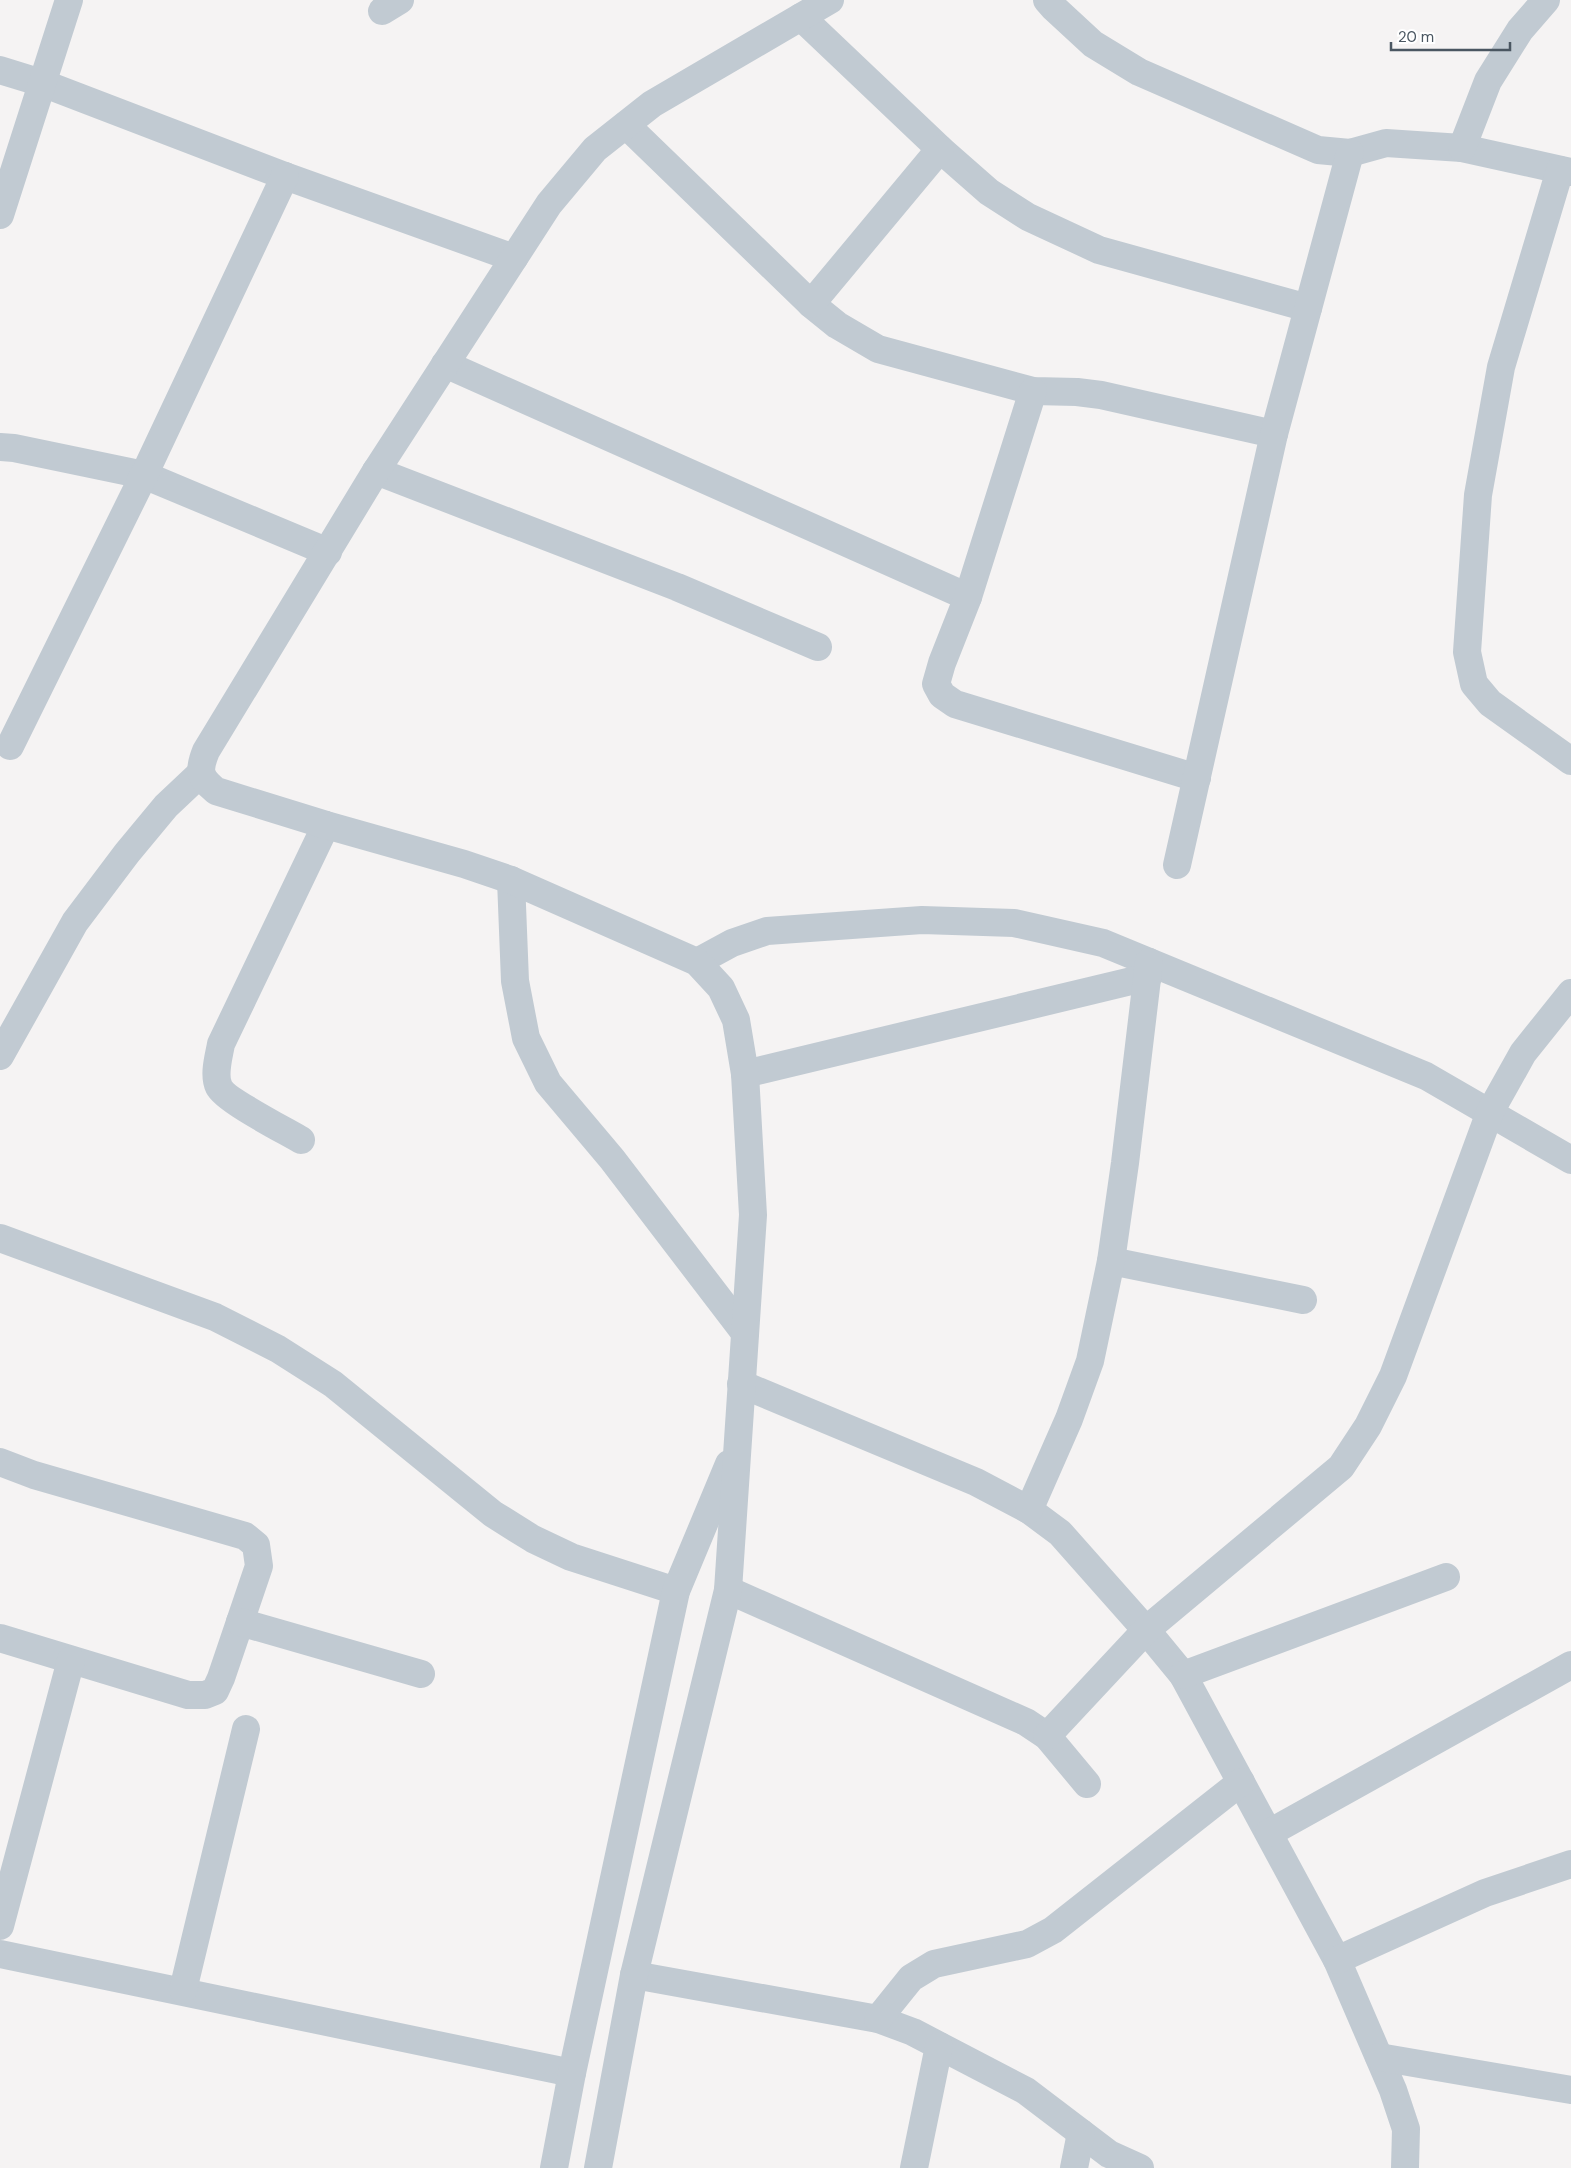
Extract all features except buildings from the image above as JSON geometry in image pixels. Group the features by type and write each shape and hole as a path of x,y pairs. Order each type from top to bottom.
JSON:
{"street":[{"path":"0,215 69,0"},
{"path":"598,2168 634,1975 728,1590 753,1215 745,1074 736,1020 720,988 697,962 511,880 464,864 326,825 216,791 206,782 201,774 200,765 206,751 376,471 549,204 560,190 595,149 652,104 830,0"},
{"path":"1047,0 1092,44 1139,72 1318,150 1350,153 1386,143 1462,148 1565,171 1500,367 1478,495 1467,652 1474,684 1490,703 1571,761"},
{"path":"1462,148 1488,80 1520,30 1546,0"},
{"path":"801,17 940,149 989,192 1028,218 1099,250 1308,308"},
{"path":"0,70 42,83 285,176 514,258"},
{"path":"626,125 811,304 837,325 878,349 1033,391 1077,392 1101,395 1274,434"},
{"path":"811,304 940,149"},
{"path":"1177,865 1274,434 1350,153"},
{"path":"10,746 144,476 285,176"},
{"path":"445,364 968,597"},
{"path":"1033,391 968,597 942,663 936,684 942,695 955,704 1196,778"},
{"path":"0,447 14,448 144,476 328,552"},
{"path":"376,471 677,587 818,647"},
{"path":"0,1056 75,922 132,846 166,806 201,774"},
{"path":"301,1140 230,1098 219,1087 217,1067 221,1044 326,825"},
{"path":"511,880 515,981 526,1038 548,1083 612,1159 745,1333"},
{"path":"697,962 732,943 767,931 922,920 1014,923 1103,943 1148,970 1426,1076 1571,1160"},
{"path":"745,1074 1148,970"},
{"path":"1029,1510 1069,1419 1090,1361 1111,1261 1125,1163 1148,970"},
{"path":"1048,1736 1146,1630 1341,1467 1368,1426 1393,1376 1490,1112 1522,1053 1571,994"},
{"path":"0,1238 215,1317 278,1349 332,1384 494,1514 533,1539 571,1557 676,1591"},
{"path":"1111,1261 1303,1300"},
{"path":"741,1384 976,1482 1029,1510 1060,1533 1146,1630 1183,1675 1337,1960 1393,2090 1406,2129 1405,2168"},
{"path":"554,2168 572,2073 676,1591 737,1444"},
{"path":"0,1462 34,1475 245,1536 256,1546 259,1566 215,1691 205,1695 188,1695 0,1638"},
{"path":"1183,1675 1446,1577"},
{"path":"728,1590 1026,1722 1048,1736 1087,1784"},
{"path":"240,1622 421,1674"},
{"path":"0,1926 71,1660"},
{"path":"1269,1833 1571,1665"},
{"path":"183,1990 246,1729"},
{"path":"878,2019 911,1978 934,1964 1027,1944 1053,1930 1241,1782"},
{"path":"1337,1960 1485,1893 1571,1864"},
{"path":"0,1954 183,1990 572,2073"},
{"path":"634,1975 878,2019 913,2032 1026,2091 1109,2154 1140,2168"},
{"path":"914,2168 939,2046"},
{"path":"1379,2057 1571,2090"},
{"path":"1074,2168 1081,2133"}]}
